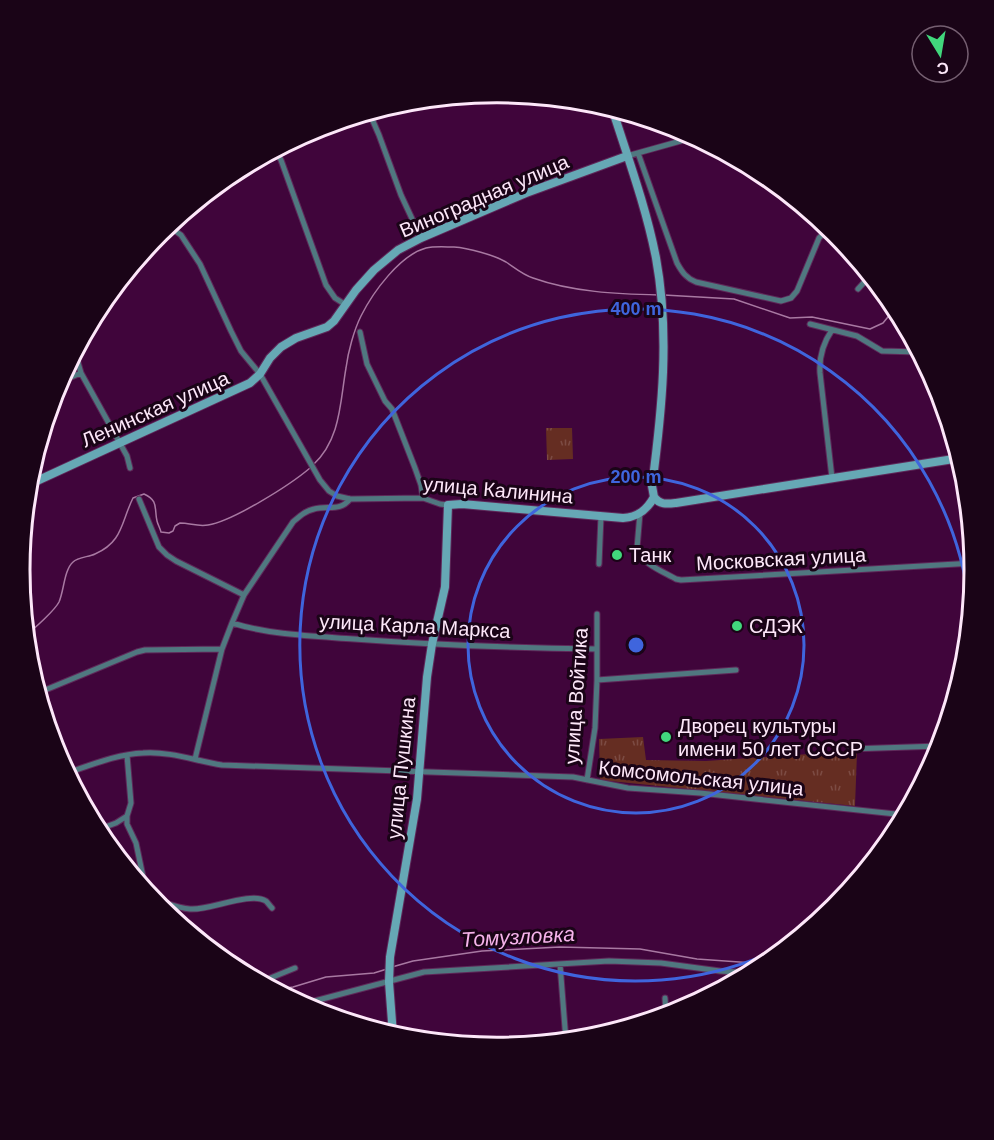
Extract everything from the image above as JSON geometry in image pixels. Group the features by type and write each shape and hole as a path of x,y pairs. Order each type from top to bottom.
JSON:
{"main road":[{"path":"615,118 649,225 662,306 663,387 652,486 654,497 658,502 676,503 950,459"},
{"name":"Виноградная улица","path":"260,374 270,358 281,347 296,338 327,327 334,321 356,290 374,270 398,250 526,193 627,156"},
{"name":"Ленинская улица","path":"39,480 237,390 260,374"},
{"path":"640,513 650,505 654,497"},
{"name":"улица Калинина","path":"448,505 462,504 623,518 633,518 640,513"},
{"name":"улица Пушкина","path":"392,1025 390,957 415,809 432,645 445,587 448,505"}],"street":[{"path":"373,120 400,195 421,238"},
{"name":"Виноградная улица","path":"627,156 681,141"},
{"path":"638,153 677,263 688,279 781,301 791,298 798,291 822,235"},
{"path":"279,157 326,285 335,298 346,305"},
{"name":"улица Калинина","path":"176,231 188,244 200,264 241,351 260,374 316,474 329,491 337,496 350,499 423,498 448,505"},
{"path":"858,289 864,282"},
{"path":"810,324 857,336 882,351 909,351"},
{"path":"832,330 819,359 832,478"},
{"path":"360,332 367,364 385,401 392,409 421,485 423,498"},
{"path":"78,363 81,373 127,456 130,468"},
{"path":"72,377 81,373"},
{"path":"139,499 159,547 167,555 244,595"},
{"path":"195,759 222,649 244,595 293,522 302,514 312,510 340,507 350,499"},
{"name":"Московская улица","path":"640,513 638,554 642,559 681,580 964,564"},
{"path":"599,564 601,516"},
{"name":"улица Войтика","path":"587,780 595,728 597,614"},
{"name":"улица Карла Маркса","path":"232,623 286,634 432,645 597,649"},
{"path":"46,690 145,650 222,649"},
{"path":"597,680 736,670"},
{"path":"849,749 929,746"},
{"name":"Комсомольская улица","path":"75,771 127,755 146,752 222,765 561,776 628,788 700,793 895,814"},
{"path":"127,755 131,803 127,824 136,843 142,873"},
{"path":"107,826 127,816"},
{"path":"171,904 190,909 245,899 259,899 272,908"},
{"path":"316,1000 424,972 609,961 661,963 734,972"},
{"path":"560,964 565,1032"},
{"path":"270,978 295,968"},
{"path":"665,998 665,1005"}],"green space":[{"path":"546,428 572,428 573,459 547,460"},
{"path":"643,737 646,760 706,761 854,751 857,753 855,806 600,780 599,739"}],"waterway":[{"path":"313,465 329,444 338,420 350,348 361,316 388,276 416,252 433,247 466,249 501,259 529,277 548,283 611,293 659,295"},
{"path":"664,295 734,299 790,318 812,317 870,329 883,323 888,316"},
{"path":"34,628 59,602 68,570 73,562 95,554 111,544 120,530 133,498 144,494 152,499 161,532 169,533 180,523 204,525 232,517 289,484 310,468"},
{"name":"Томузловка","path":"392,967 413,961 482,951 560,947 640,949 697,959 748,963"},
{"name":"Томузловка","path":"288,988 326,977 374,973 387,969"}],"place":[{"name":"Танк","path":"617,555"},
{"name":"СДЭК","path":"737,626"},
{"name":"Дворец культуры имени 50 лет СССР","path":"666,737"}]}
